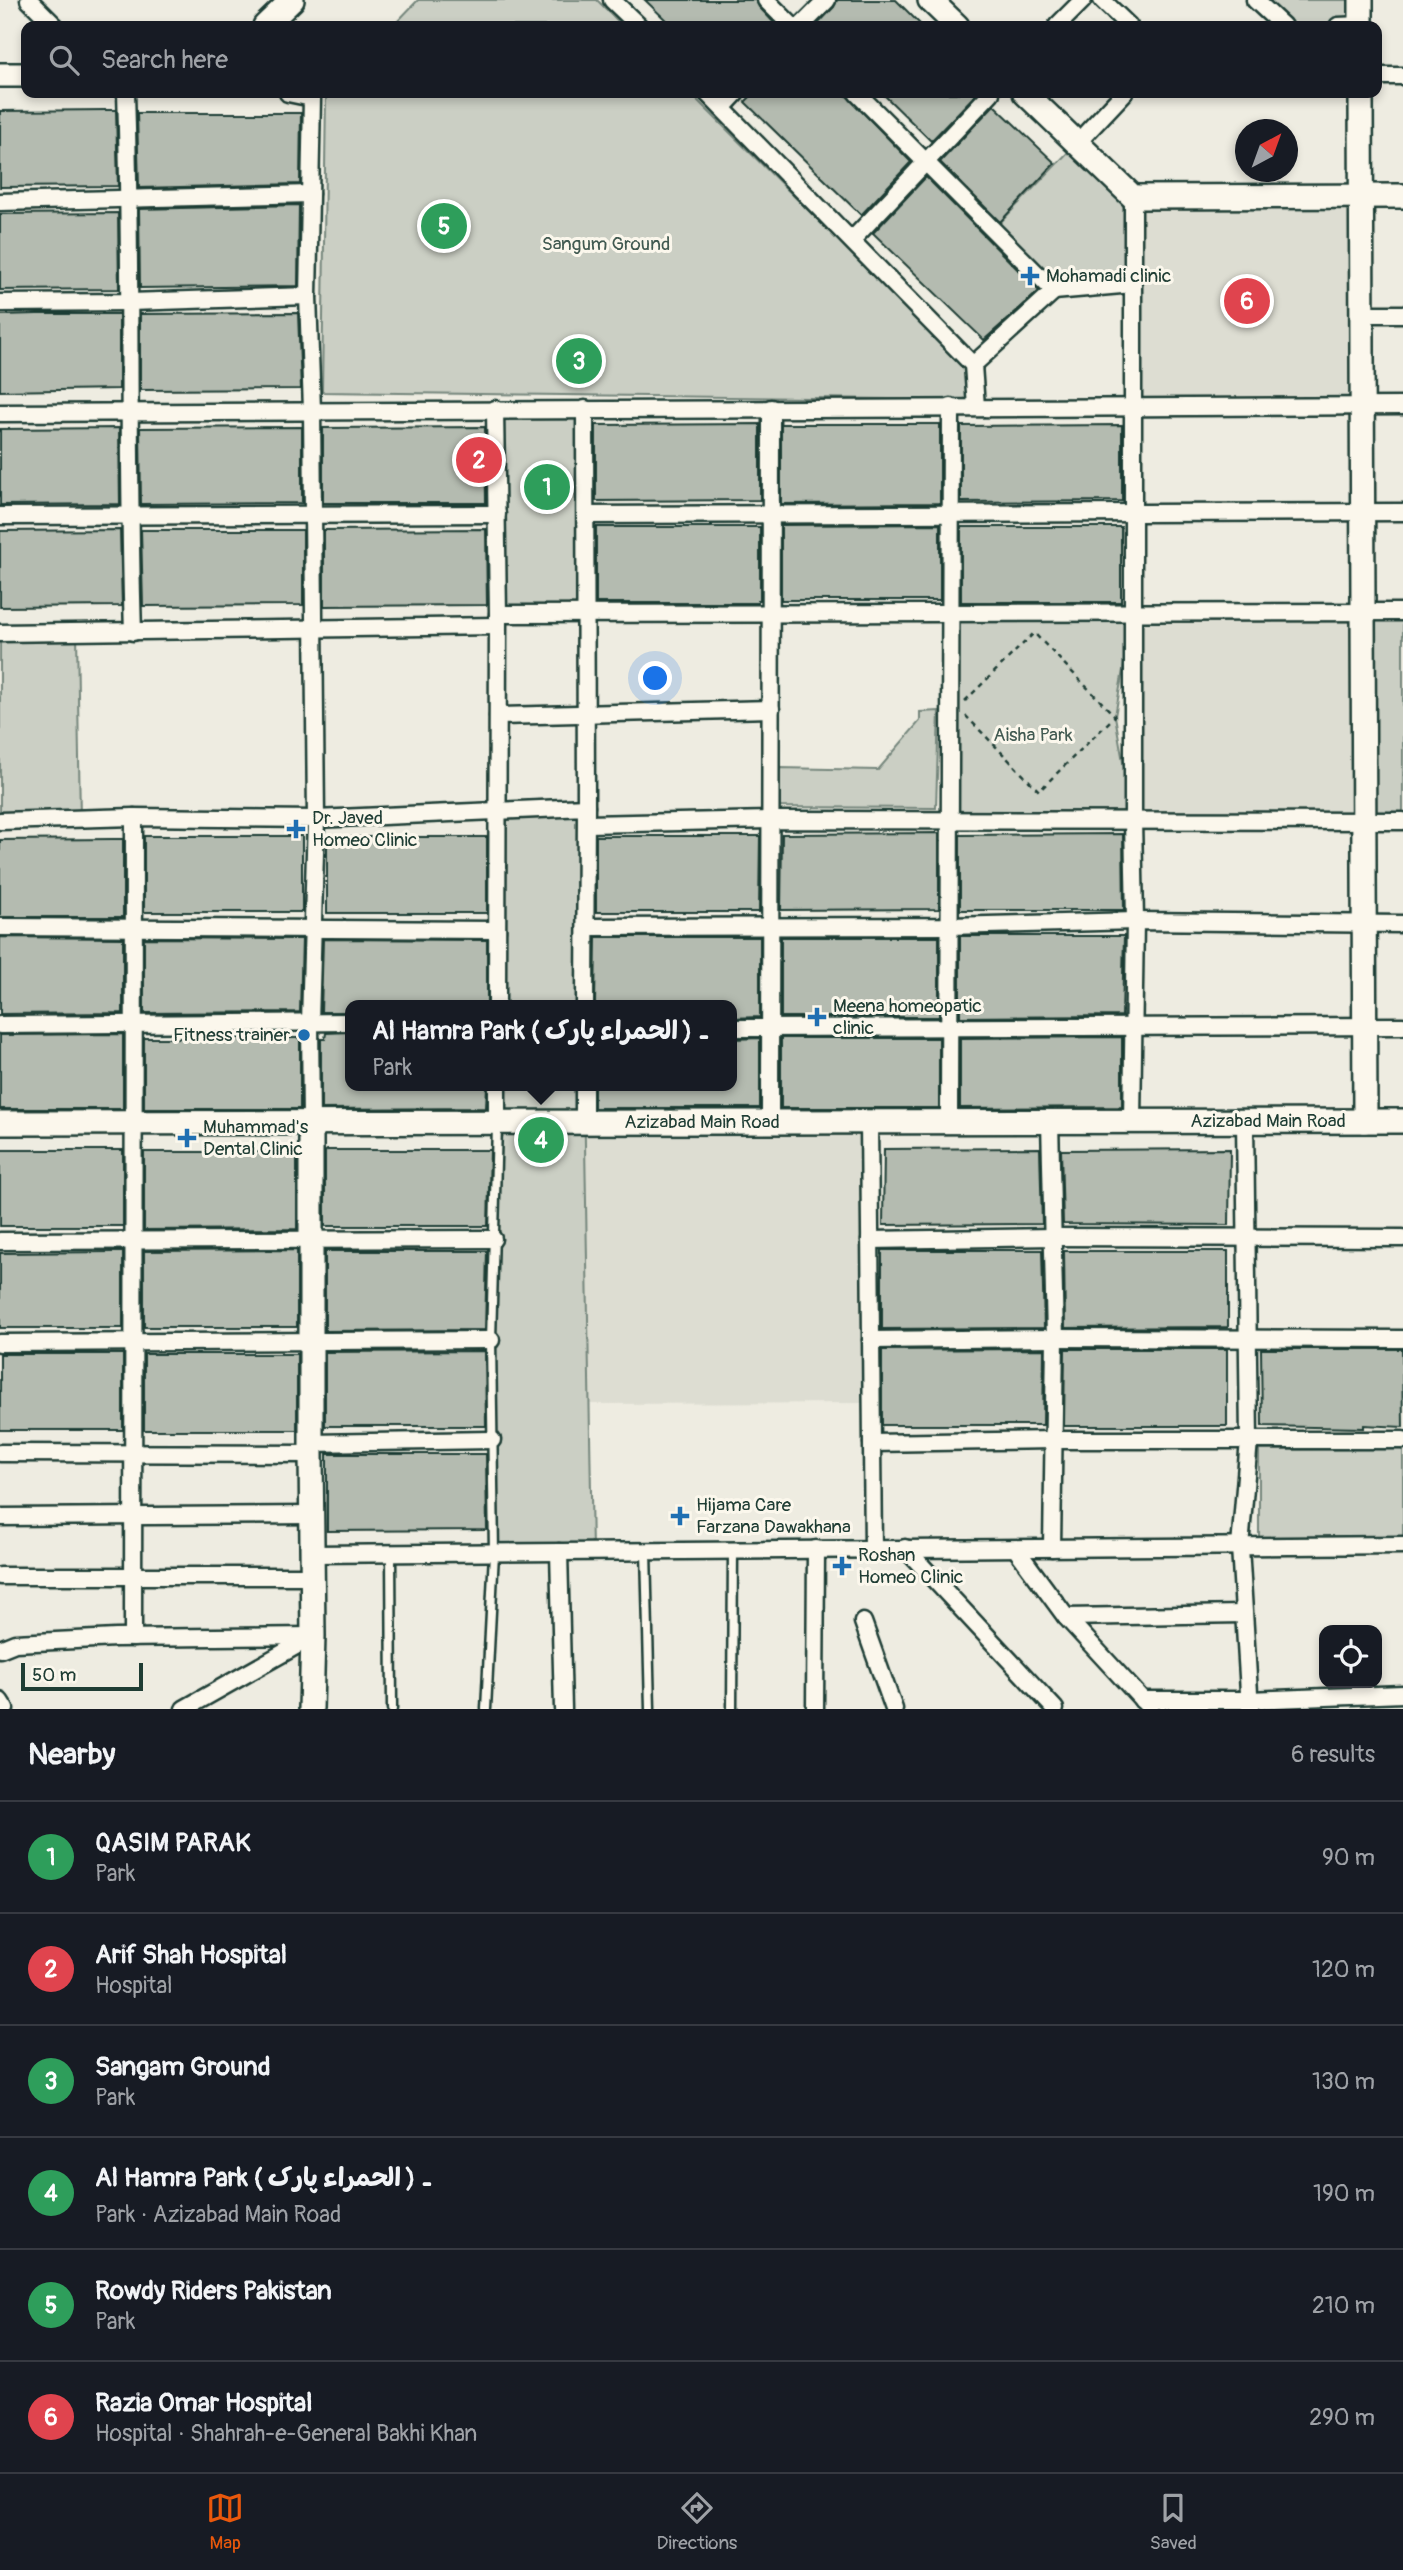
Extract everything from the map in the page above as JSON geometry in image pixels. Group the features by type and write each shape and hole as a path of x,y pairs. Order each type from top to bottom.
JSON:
{"street":[{"path":"29,0 50,21"},
{"path":"270,21 292,0"},
{"path":"612,0 634,21"},
{"path":"766,0 787,21"},
{"path":"806,21 827,0"},
{"path":"930,0 952,21"},
{"path":"1062,21 1083,0"},
{"path":"1102,0 1124,21"},
{"path":"1255,0 1278,21"},
{"path":"1361,0 1361,21"},
{"path":"0,75 21,75"},
{"path":"1382,76 1403,76"},
{"path":"126,98 131,412 129,516 133,632"},
{"path":"311,1709 313,1636 310,1022 316,819 312,410 308,296 312,98"},
{"path":"712,98 974,365 976,407"},
{"path":"722,107 731,98"},
{"path":"863,98 1054,290"},
{"path":"852,240 986,98"},
{"path":"1030,98 1133,197 1403,196"},
{"path":"1077,143 1119,98"},
{"path":"1361,98 1365,1121"},
{"path":"0,202 310,194"},
{"path":"1132,1121 1135,921 1133,197"},
{"path":"974,365 1054,290 1133,284"},
{"path":"0,303 308,296"},
{"path":"1362,314 1403,314"},
{"path":"0,413 1403,405"},
{"path":"949,1122 951,407"},
{"path":"585,408 585,1000"},
{"path":"770,1122 771,408"},
{"path":"495,409 499,810 497,1000"},
{"path":"586,515 1403,512"},
{"path":"0,516 497,514"},
{"path":"0,633 313,627 586,614 1403,612"},
{"path":"498,716 771,709"},
{"path":"0,821 134,817 316,819 586,807"},
{"path":"133,1638 134,817"},
{"path":"587,824 770,820 1403,821"},
{"path":"586,928 949,926 1135,921 1403,923"},
{"path":"0,927 497,930"},
{"path":"0,1025 345,1022"},
{"path":"737,1028 1403,1026"},
{"path":"497,1091 497,1122"},
{"path":"584,1091 584,1122"},
{"path":"1050,1121 1055,1338 1052,1548"},
{"path":"1245,1121 1249,1440 1240,1547 1250,1705"},
{"name":"Azizabad Main Road","path":"0,1124 1403,1121"},
{"path":"869,1122 873,1551"},
{"path":"870,1240 1054,1237 1403,1238"},
{"path":"0,1241 493,1239"},
{"path":"871,1340 1403,1339"},
{"path":"0,1343 491,1340"},
{"path":"0,1453 133,1454 492,1440"},
{"path":"872,1443 1403,1440"},
{"path":"0,1517 312,1515"},
{"path":"0,1576 133,1577 312,1565 391,1553 1403,1545"},
{"path":"905,1548 1055,1709"},
{"path":"815,1709 816,1549"},
{"path":"1016,1549 1066,1617 1147,1704 1250,1705 1403,1694"},
{"path":"559,1552 563,1709"},
{"path":"1066,1617 1243,1614"},
{"path":"863,1622 894,1709"},
{"path":"0,1649 15,1643 133,1638 313,1636"},
{"path":"184,1709 313,1636"},
{"path":"0,1701 5,1709"}],"lane":[{"path":"486,1709 494,1553 491,1340 497,1122"},
{"path":"732,1709 733,1550"},
{"path":"646,1551 650,1709"},
{"path":"391,1553 392,1709"}],"path":[{"path":"1034,634 1115,716 1039,791 958,709 1034,634"}],"shaded area":[{"path":"1361,196 1362,405 1133,406 1133,197"},
{"path":"1363,612 1364,821 1133,819 1133,613"},
{"path":"584,1122 869,1122 872,1403 589,1404"}],"green space":[{"path":"418,0 597,0 618,21 398,21"},
{"path":"1255,0 1361,0 1361,21 1278,21"},
{"name":"Sangum Ground","path":"326,98 695,98 966,367 967,400 322,392"},
{"path":"1077,143 1133,197 1133,284 1054,291 993,230"},
{"path":"495,409 585,409 586,614 498,614"},
{"path":"1363,612 1403,612 1403,821 1364,821"},
{"name":"Aisha Park","path":"949,613 1133,613 1115,716 1133,819 949,820"},
{"path":"0,633 77,633 80,819 0,821"},
{"path":"939,711 936,808 780,807 780,768 878,770 920,721 920,712"},
{"path":"586,807 585,1000 498,1000 499,809"},
{"path":"497,1091 584,1091 592,1551 494,1553 491,1340"},
{"path":"1403,1449 1403,1536 1259,1537 1259,1450"}],"building":[{"path":"645,0 756,0 772,21 667,21"},
{"path":"837,0 896,0 917,21 821,21"},
{"path":"749,98 849,98 911,162 861,215 745,102"},
{"path":"887,98 972,98 931,141"},
{"path":"994,105 1055,163 1000,222 940,162"},
{"path":"116,110 118,186 0,187 0,111"},
{"path":"137,113 301,113 300,184 139,188"},
{"path":"926,177 1039,291 984,340 873,233"},
{"path":"299,205 298,286 140,288 139,209"},
{"path":"118,213 119,289 0,290 0,214"},
{"path":"298,313 301,389 140,390 140,314"},
{"path":"119,314 119,389 0,391 0,315"},
{"path":"760,424 760,500 596,501 596,425"},
{"path":"781,424 940,424 940,503 781,504"},
{"path":"1122,425 1122,501 961,502 961,426"},
{"path":"302,427 302,503 141,504 140,428"},
{"path":"485,427 486,503 323,503 323,428"},
{"path":"119,428 120,504 0,505 0,429"},
{"path":"940,524 940,600 781,600 781,525"},
{"path":"596,527 760,527 760,600 758,603 596,603"},
{"path":"961,527 1121,527 1121,602 961,602"},
{"path":"486,529 487,605 324,606 324,530"},
{"path":"120,530 122,606 0,607 0,531"},
{"path":"141,530 303,530 303,605 143,606"},
{"path":"939,833 939,909 781,910 782,834"},
{"path":"1123,834 1124,910 960,910 960,835"},
{"path":"144,836 302,836 302,912 144,912"},
{"path":"596,836 760,836 759,912 596,912"},
{"path":"327,837 487,837 487,913 327,913"},
{"path":"123,839 123,917 0,917 0,840"},
{"path":"960,936 1124,936 1122,1016 960,1017"},
{"path":"0,937 123,938 123,1013 0,1014"},
{"path":"596,937 760,937 760,1017 737,1018 737,1000 595,1000"},
{"path":"781,937 939,937 939,1017 781,1017"},
{"path":"144,938 302,939 300,1012 144,1013"},
{"path":"323,939 487,940 487,1000 345,1000 345,1012 321,1012"},
{"path":"345,1032 345,1091 487,1091 486,1108 321,1109 321,1039 325,1039 326,1033"},
{"path":"123,1034 123,1109 0,1109 0,1035"},
{"path":"1122,1037 1122,1107 960,1108 960,1038"},
{"path":"144,1038 300,1038 300,1109 144,1109"},
{"path":"760,1038 760,1108 594,1108 594,1091 737,1091 737,1039"},
{"path":"781,1038 939,1038 939,1108 781,1108"},
{"path":"1040,1148 1042,1224 883,1225 884,1149"},
{"path":"1230,1149 1229,1225 1063,1224 1061,1150"},
{"path":"0,1150 123,1150 123,1226 0,1226"},
{"path":"327,1150 490,1150 488,1226 325,1226"},
{"path":"144,1152 297,1152 297,1229 144,1230"},
{"path":"297,1250 297,1327 144,1327 144,1251"},
{"path":"882,1250 1042,1250 1044,1328 882,1329"},
{"path":"325,1251 487,1251 485,1330 325,1331"},
{"path":"1064,1251 1228,1251 1228,1327 1065,1328"},
{"path":"123,1252 123,1328 0,1328 0,1253"},
{"path":"1044,1349 1043,1425 882,1425 882,1350"},
{"path":"1065,1349 1227,1349 1227,1426 1064,1426"},
{"path":"1261,1349 1402,1349 1403,1427 1262,1426"},
{"path":"485,1351 486,1426 325,1426 325,1352"},
{"path":"0,1354 123,1354 123,1430 0,1430"},
{"path":"144,1354 297,1354 297,1430 144,1430"},
{"path":"327,1454 486,1454 487,1530 327,1531"}],"place":[{"name":"Rowdy Riders Pakistan","path":"444,226"},
{"name":"Mohamadi clinic","path":"1030,276"},
{"name":"Razia Omar Hospital","path":"1247,301"},
{"name":"Sangam Ground","path":"579,361"},
{"name":"Arif Shah Hospital","path":"479,460"},
{"name":"QASIM PARAK","path":"547,487"},
{"name":"Dr. Javed Homeo Clinic","path":"296,829"},
{"name":"Meena homeopatic clinic","path":"817,1017"},
{"name":"Fitness trainer","path":"304,1035"},
{"name":"Muhammad's Dental Clinic","path":"187,1138"},
{"name":"Al Hamra Park ۔ ( الحمراء پارک )","path":"541,1140"},
{"name":"Hijama Care Farzana Dawakhana","path":"680,1516"},
{"name":"Roshan Homeo Clinic","path":"842,1566"}]}
